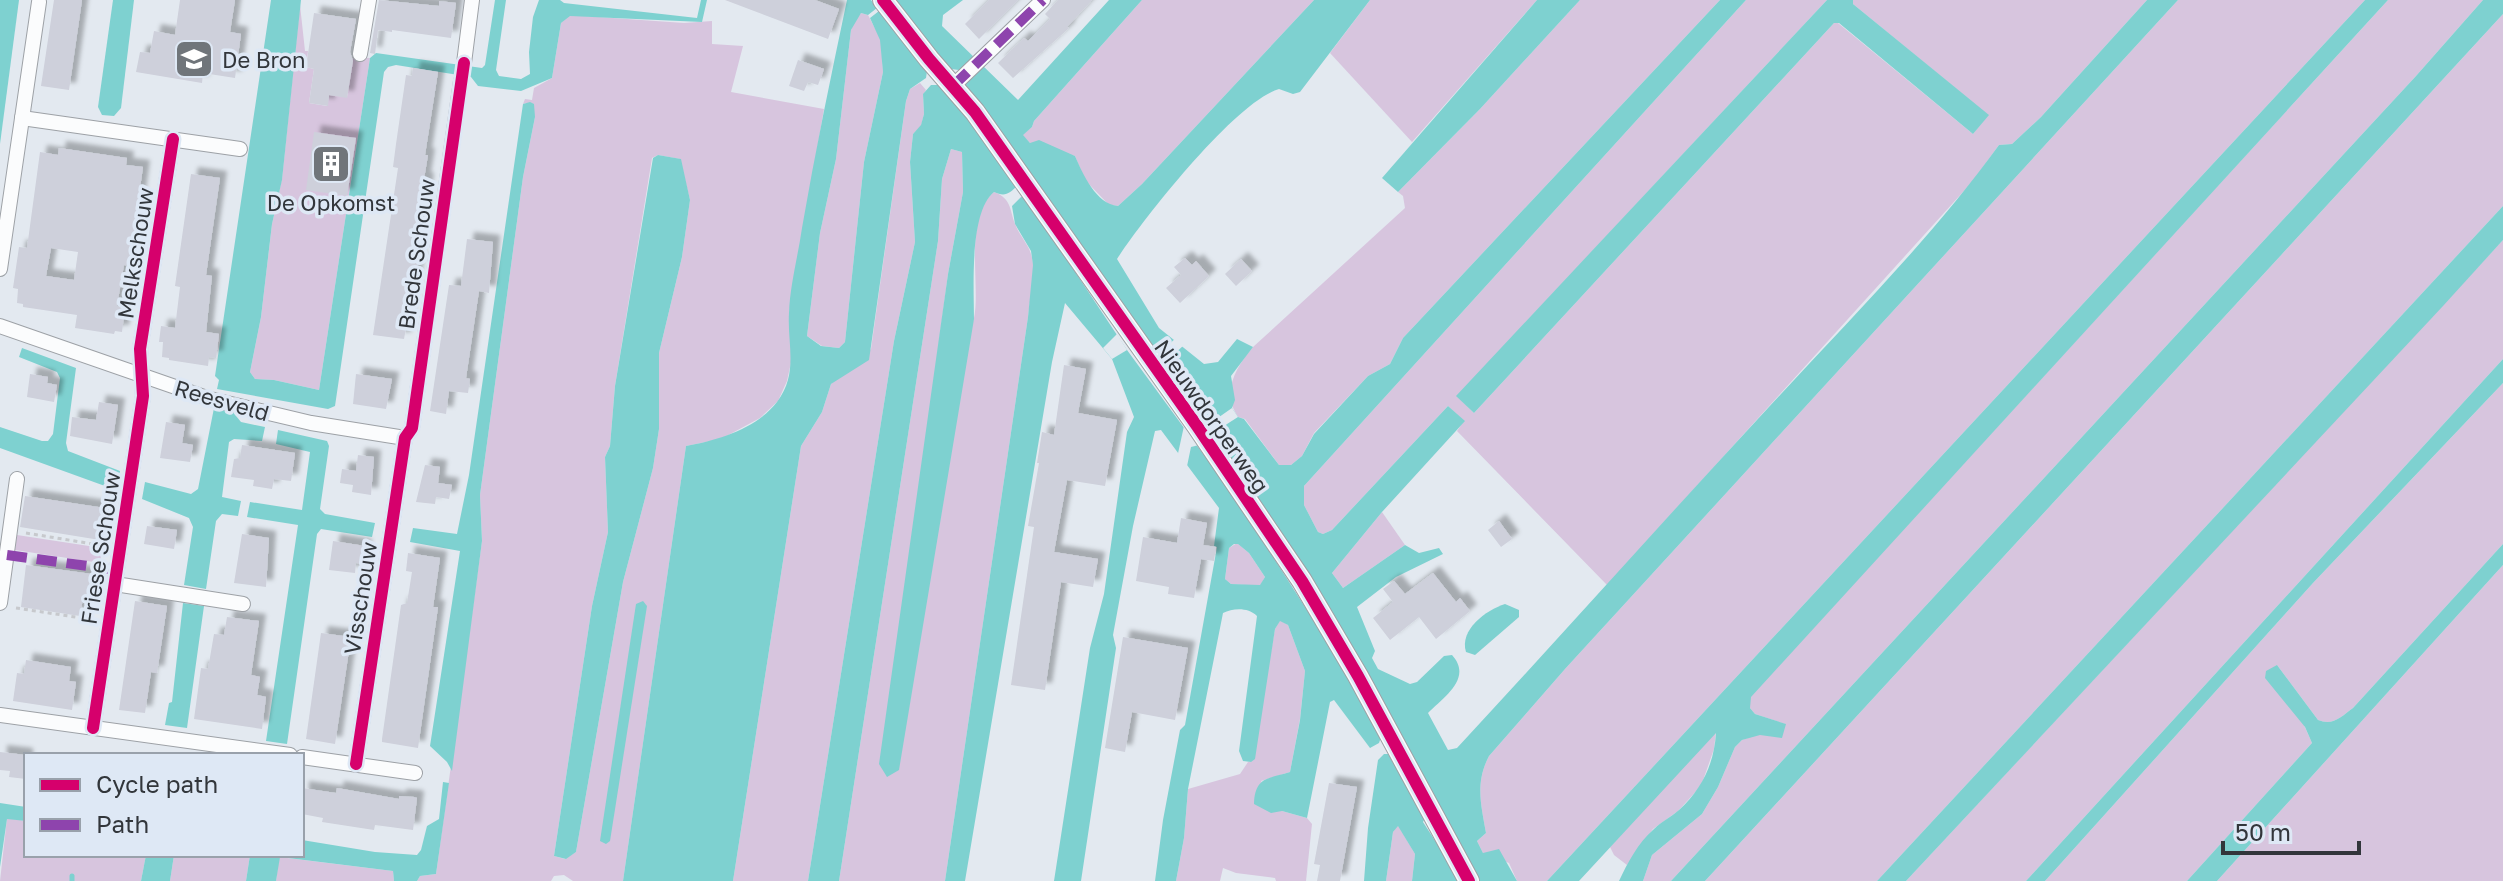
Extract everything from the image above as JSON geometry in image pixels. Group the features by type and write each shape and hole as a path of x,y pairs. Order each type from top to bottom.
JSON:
{"street":[{"path":"360,54 369,0"},
{"path":"464,63 472,0"},
{"name":"Nieuwdorperweg","path":"883,0 975,112 1197,426 1302,581 1358,676 1469,881"},
{"path":"953,86 1043,0"},
{"path":"0,269 39,2"},
{"name":"Brede Schouw","path":"405,438 412,428 461,81"},
{"path":"22,118 240,149"},
{"name":"Melkschouw","path":"140,374 140,349 173,139"},
{"name":"Reesveld","path":"0,326 210,399 311,423 405,438"},
{"name":"Friese Schouw","path":"93,728 143,396 140,374"},
{"name":"Visschouw","path":"356,764 405,438"},
{"path":"0,603 17,479"},
{"path":"115,584 243,604"},
{"path":"0,715 275,753"},
{"path":"304,757 415,773"}],"path":[{"path":"10,531 121,548"},
{"path":"16,608 109,622"}],"shaded area":[{"path":"1142,0 1314,0 1142,184 1118,206 1109,205 1085,180 1075,156 1030,143 1022,135"},
{"path":"1370,0 1537,0 1412,142 1330,53"},
{"path":"1580,0 1720,0 1403,338 1390,364 1368,376 1314,433 1302,456 1291,465 1279,465 1245,419 1238,417 1233,408 1231,389 1241,363 1253,347 1405,208 1403,196 1398,192 1480,109"},
{"path":"1746,0 1827,0 1457,396 1474,413 1834,23 1838,23 1973,134 1988,115 1853,4 1853,0 2147,0 2041,117 2012,144 1999,145 1972,182 1607,585 1457,431 1464,421 1448,406 1332,530 1323,534 1318,532 1304,505 1304,486"},
{"path":"2178,0 2365,0 1547,881 1517,881 1509,863 1483,853 1477,841 1486,833 1481,785 1489,756 1565,669"},
{"path":"2388,0 2483,0 1671,881 1643,881 1652,855 1702,814 1718,787 1735,747 1742,740 1785,724 1755,714 1750,708 1750,697"},
{"path":"300,5 305,51 308,51 306,67 314,69 309,103 327,106 329,95 347,97 353,57 370,58 319,390 255,379 250,372 261,317 272,224 282,179"},
{"path":"861,13 868,15 881,40 883,72 864,162 845,342 839,348 822,346 807,336 820,233 836,159 851,30"},
{"path":"2503,14 2503,206 1877,881 1705,881"},
{"path":"570,15 684,23 712,21 712,44 743,46 731,92 824,109 789,313 792,358 778,401 760,418 721,439 686,446 623,881 573,881 564,875 554,876 551,881 417,881 420,876 436,874 482,541 480,495 523,177 535,117 527,103 523,104 525,99 532,100 534,88 552,78 561,23","holes":["658,155 680,159 690,200 682,257 659,353 659,429 653,468 623,582 576,852 565,859 554,856 592,606 608,532 605,457 610,446 615,386 652,158"]},
{"path":"920,83 926,90 923,95 924,114 921,126 913,134 910,162 915,242 894,341 808,881 733,881 801,446 822,412 831,384 871,349 906,101 910,89"},
{"path":"951,149 962,152 963,192 948,274 932,395 972,325 976,305 976,235 985,203 994,192 1007,202 1030,250 1033,269 945,881 839,881 938,241 942,179"},
{"path":"2503,240 2503,359 2026,881 1906,881"},
{"path":"2503,383 2503,544 2353,708 2333,721 2318,720 2277,665 2312,743 2187,881 2045,881 2313,583"},
{"path":"1382,512 1405,545 1343,588 1332,573"},
{"path":"17,535 102,548 100,563 15,550"},
{"path":"1237,543 1249,553 1265,577 1260,586 1231,584 1225,579 1229,548"},
{"path":"2503,565 2503,881 2217,881"},
{"path":"1280,620 1288,625 1305,671 1300,719 1290,772 1261,781 1282,811 1307,818 1312,824 1306,881 1276,881 1275,878 1236,873 1223,868 1220,881 1176,881 1188,789 1240,774 1251,762 1275,629"},
{"path":"1716,731 1714,749 1701,786 1678,811 1653,829 1627,865 1614,855 1610,847"},
{"path":"7,818 24,821 24,857 146,857 141,881 0,881"},
{"path":"1398,825 1415,854 1412,881 1386,881 1393,832"},
{"path":"174,857 250,857 246,881 170,881"},
{"path":"279,857 393,871 394,881 276,881"}],"water":[{"path":"0,0 19,0 0,144"},
{"path":"113,0 134,0 121,108 114,116 102,115 98,107"},
{"path":"271,0 301,0 282,180 272,224 261,317 250,372 255,379 319,390 370,58 376,53 482,68 495,0 506,0 496,70 499,76 521,79 530,74 533,17 539,0 697,18 701,0 707,0 702,22 570,16 561,23 552,78 521,91 478,86 471,77 396,65 388,67 384,72 335,406 328,409 217,389 219,380 215,376"},
{"path":"847,0 871,0 877,8 868,15 861,13 851,30 836,159 820,233 807,336 821,346 839,348 845,342 864,162 883,72 880,40 870,18 879,11 927,71 926,78 910,89 906,101 869,360 831,384 822,412 801,446 733,881 623,881 686,446 723,437 758,419 777,402 788,380 792,281"},
{"path":"893,0 963,0 943,15 942,26 1018,100 1109,0 1142,0 1023,135 1030,143 1039,140 1075,156 1097,194 1118,206 1314,0 1370,0 1300,92 1293,94 1279,89 1239,115 1168,191 1117,259 1159,328 1204,364 1218,362 1237,339 1253,347 1231,376 1235,400 1232,408 1279,465 1291,465 1302,456 1314,434 1368,376 1390,364 1403,338 1720,0 1746,0 1304,486 1304,505 1318,532 1323,534 1332,530 1448,406 1465,421 1382,512 1332,573 1343,588 1405,545 1419,553 1439,548 1443,554 1396,577 1357,607 1375,651 1372,658 1378,669 1410,684 1417,682 1444,656 1452,655 1458,663 1458,679 1454,687 1428,713 1448,750 1457,748 1887,280 1945,214 1999,145 2012,144 2041,117 2147,0 2178,0 1565,669 1489,756 1481,785 1486,833 1477,841 1483,853 1499,849 1517,881 1478,881 1244,481 1172,368 1115,300 966,88 959,70 951,69"},
{"path":"1537,0 1580,0 1480,109 1398,192 1382,178"},
{"path":"1827,0 1853,0 1853,4 1989,115 1973,134 1839,23 1834,23 1474,413 1456,396"},
{"path":"2365,0 2388,0 1751,697 1750,708 1755,714 1786,724 1782,738 1760,735 1742,740 1735,747 1718,787 1702,814 1652,855 1643,881 1619,881 1643,840 1679,810 1700,785 1713,755 1716,733 1579,881 1547,881"},
{"path":"2483,0 2503,0 2503,14 1705,881 1671,881 2416,76"},
{"path":"931,85 939,85 1018,185 1007,194 994,192 980,216 975,252 974,319 899,770 887,777 879,764 948,274 963,192 962,152 951,149 942,179 938,241 839,881 808,881 894,341 915,242 910,162 913,134 921,125 924,114 923,94"},
{"path":"523,104 534,104 535,117 523,177 480,495 482,541 452,771 430,746 460,551 410,542 413,528 457,534 469,475"},
{"path":"658,155 681,159 690,200 682,257 659,353 659,429 653,468 623,582 576,852 566,859 554,856 592,606 608,532 605,457 610,446 615,386 653,158"},
{"path":"1021,197 1026,198 1127,350 1234,496 1330,646 1381,737 1379,743 1370,748 1334,700 1330,702 1307,818 1282,811 1271,813 1254,804 1257,789 1264,780 1290,772 1305,671 1288,625 1280,621 1275,629 1255,759 1243,761 1239,751 1257,616 1240,609 1223,613 1188,789 1176,881 1155,881 1163,820 1180,730 1185,725 1217,547 1214,546 1219,508 1161,430 1155,431 1113,635 1116,648 1081,881 1054,881 1090,648 1104,594 1127,432 1134,417 1112,359 1065,303 1052,362 965,881 945,881 1028,317 1033,265 1031,251 1015,224 1012,206","holes":["1238,544 1249,553 1265,577 1260,585 1231,584 1225,579 1229,548"]},
{"path":"2503,206 2503,240 2443,306 1906,881 1877,881"},
{"path":"22,348 76,368 66,443 68,451 120,471 116,490 0,448 0,427 42,441 48,441 53,434 60,378 57,372 19,357"},
{"path":"2503,359 2503,383 2313,583 2045,881 2026,881"},
{"path":"214,408 232,411 241,422 265,427 262,441 234,439 229,442 222,497 241,501 238,516 222,514 216,521 206,589 184,585 193,527 189,518 142,499 145,482 191,494 198,489"},
{"path":"278,430 327,441 329,446 320,509 325,514 375,523 372,537 321,529 317,534 287,744 266,741 298,525 247,517 250,502 302,510 310,452 276,444"},
{"path":"2503,544 2503,565 2217,881 2187,881 2312,743 2305,727 2265,678 2266,671 2277,665 2318,720 2337,720 2353,708"},
{"path":"643,601 647,606 610,841 606,844 600,841 636,604"},
{"path":"183,603 204,606 187,728 165,725 169,703 172,702"},
{"path":"1505,604 1519,610 1519,617 1475,655 1466,652 1466,636 1470,629 1482,616"},
{"path":"1388,754 1425,818 1423,822 1461,881 1412,881 1415,854 1398,826 1393,832 1386,881 1364,881 1378,760"},
{"path":"443,782 449,783 436,874 420,876 417,881 394,881 393,871 280,857 304,857 304,840 375,852 417,855 427,826 439,819"},
{"path":"0,803 24,807 24,821 7,819 0,867"},
{"path":"146,857 174,857 170,881 141,881"},
{"path":"250,857 280,857 276,881 246,881"}],"pier":[{"path":"1117,334 1127,350 1112,359 1103,348"},
{"path":"1177,337 1184,345 1171,357 1169,368 1155,350 1164,349"},
{"path":"1232,408 1238,417 1216,431 1216,436 1207,422 1212,422"},
{"path":"1184,426 1199,445 1191,447 1186,471 1177,458"}],"building":[{"path":"54,0 82,0 69,90 41,86"},
{"path":"180,0 235,0 230,32 241,34 235,78 203,73 202,83 136,72 140,52 150,53 154,31 175,35"},
{"path":"379,0 439,6 439,1 456,3 451,38 378,30 375,54 370,53"},
{"path":"725,0 815,0 839,9 828,39"},
{"path":"989,0 1018,0 979,39 965,24"},
{"path":"1058,0 1092,0 1069,28 1013,78 998,63 1024,38 1028,41 1050,19 1045,14"},
{"path":"314,13 356,19 347,98 329,95 328,106 309,103 314,69 306,67"},
{"path":"798,60 824,69 818,85 808,82 804,91 789,86"},
{"path":"413,68 438,72 425,155 428,155 424,179 427,180 416,255 419,256 404,339 373,335 398,168 393,167 406,75 412,76"},
{"name":"De Opkomst","path":"314,132 356,138 347,196 306,190"},
{"path":"59,148 127,158 126,165 143,167 129,266 124,265 117,306 125,307 122,332 115,331 114,334 75,328 77,315 23,307 23,304 17,303 18,289 13,288 19,247 27,248 40,152 58,155","holes":["51,248 78,252 74,280 46,276"]},
{"path":"191,174 220,178 206,275 212,276 206,332 219,334 216,358 209,357 208,366 162,357 163,342 159,342 161,326 175,328 180,287 175,286"},
{"path":"467,239 493,242 489,293 479,291 466,378 470,379 468,393 449,391 446,414 430,411 449,285 461,286"},
{"path":"1185,258 1192,265 1196,261 1209,276 1180,303 1166,288 1181,275 1174,267"},
{"path":"1241,259 1252,271 1236,286 1225,274"},
{"path":"1064,365 1086,369 1078,413 1117,420 1105,486 1067,480 1054,552 1098,559 1093,587 1061,582 1045,690 1011,685 1034,527 1028,526 1042,432 1054,435"},
{"path":"30,374 48,377 47,383 57,385 54,402 27,397"},
{"path":"356,374 392,379 386,409 353,404"},
{"path":"99,402 118,405 112,444 70,436 72,417 96,420"},
{"path":"166,422 185,425 182,443 193,445 190,462 160,458"},
{"path":"242,445 295,453 291,481 274,479 272,489 253,486 254,480 231,477 234,459 240,458"},
{"path":"358,455 374,457 371,495 352,492 353,485 340,483 342,469 356,471"},
{"path":"425,465 440,467 438,483 452,485 449,499 436,497 435,504 416,502"},
{"path":"25,496 105,508 100,540 20,527"},
{"path":"1181,518 1207,523 1203,545 1216,547 1214,561 1201,559 1194,598 1168,594 1169,587 1136,581 1143,537 1177,543"},
{"path":"1499,521 1512,539 1501,547 1488,530"},
{"path":"147,526 177,530 174,549 144,544"},
{"path":"242,534 269,538 266,587 234,583"},
{"path":"333,541 365,546 362,564 356,563 355,573 329,570"},
{"path":"408,553 440,558 433,607 438,607 418,748 382,742 401,605 407,603 412,572 406,571"},
{"path":"26,565 92,574 88,598 83,598 80,616 21,607"},
{"path":"1433,573 1456,602 1460,598 1470,611 1436,639 1419,617 1390,640 1373,618 1393,602 1383,589 1394,581 1405,594"},
{"path":"135,601 167,606 157,673 151,672 145,713 119,710"},
{"path":"227,617 259,621 251,675 260,677 257,695 266,697 262,729 194,719 201,668 208,669 214,634 224,635"},
{"path":"321,633 351,637 335,744 306,739"},
{"path":"1123,637 1188,648 1175,720 1132,712 1125,752 1105,748"},
{"path":"26,660 71,667 69,681 76,682 72,710 13,701 17,673 24,674"},
{"path":"0,752 24,755 24,779 9,777 10,771 0,770"},
{"path":"1329,783 1357,787 1340,881 1317,881 1320,865 1314,864"},
{"path":"304,788 336,793 337,788 399,799 399,796 417,798 413,830 375,825 374,830 322,822 323,818 304,814"}],"waterway":[{"path":"72,876 72,881"}],"marked path":[{"path":"953,86 1043,0"},
{"path":"7,555 117,570"}],"cycle path":[{"path":"883,0 975,112 1197,426 1302,581 1358,676 1469,881"},
{"path":"356,764 405,438 412,428 464,63"},
{"path":"93,728 143,396 140,349 173,139"}],"place":[{"name":"De Bron","path":"194,59"},
{"name":"De Opkomst","path":"331,164"}]}
